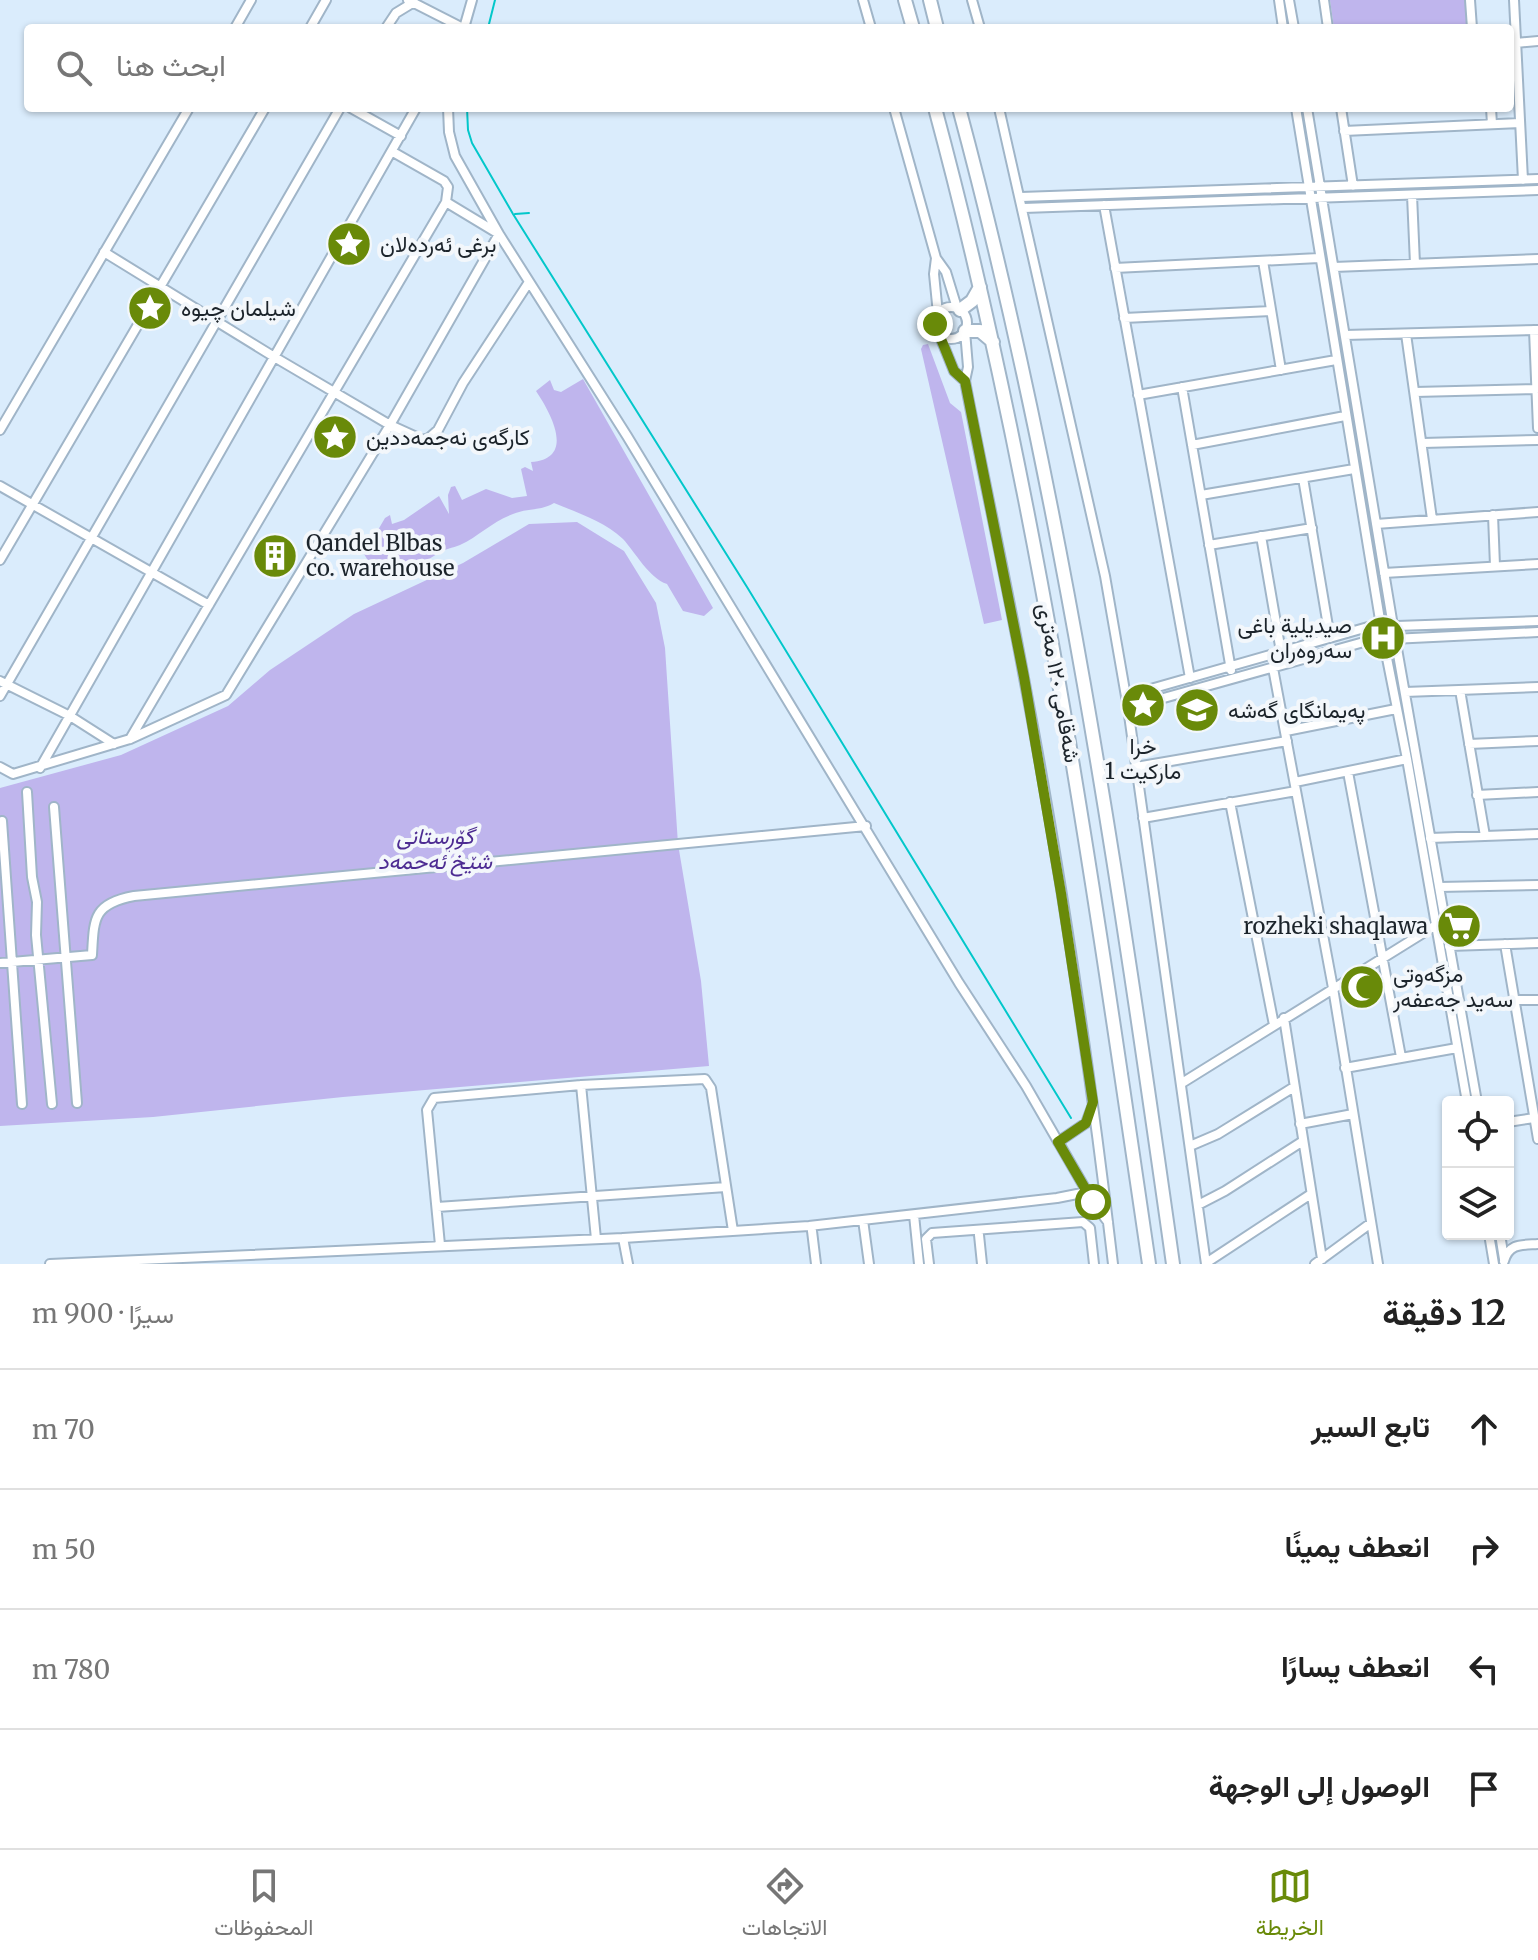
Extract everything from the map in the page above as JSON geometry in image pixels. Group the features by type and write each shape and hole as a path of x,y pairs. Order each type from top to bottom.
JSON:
{"highway":[{"path":"905,0 912,24"},
{"path":"930,0 936,24"},
{"name":"شەقامی ١٢٠ مەتری","path":"936,112 993,342 1032,532 1081,804 1149,1264"},
{"name":"شەقامی ١٢٠ مەتری","path":"960,112 1010,315 1073,620 1117,882 1173,1264"},
{"path":"958,309 972,301 980,287"},
{"path":"965,331 980,331 993,342"}],"street":[{"path":"237,24 251,0"},
{"path":"312,24 326,0"},
{"path":"465,24 472,0"},
{"path":"863,0 870,24"},
{"path":"972,0 979,24"},
{"path":"1279,0 1282,24"},
{"path":"1289,0 1293,24"},
{"path":"1324,0 1327,24"},
{"path":"1470,0 1472,24"},
{"path":"1514,0 1514,74 1523,180"},
{"path":"389,24 396,13 413,1 456,24"},
{"path":"1516,43 1538,41"},
{"path":"0,430 187,112"},
{"path":"0,560 263,112"},
{"path":"0,696 3,683 91,538 338,112"},
{"path":"358,112 401,136"},
{"path":"40,768 414,112"},
{"path":"448,112 455,156 499,234 627,436 1108,1222"},
{"path":"895,112 936,258 946,272 958,309 967,321 968,367 965,381 1027,692 1061,893 1093,1102 1113,1264"},
{"path":"1000,112 1105,576 1128,708 1206,1263 1311,1194"},
{"path":"1297,112 1383,638 1466,1096"},
{"path":"1308,112 1393,626 1476,1096"},
{"path":"1342,112 1353,186"},
{"path":"1491,112 1492,124"},
{"path":"1344,131 1520,123"},
{"path":"130,739 446,202 448,192 444,181 393,152"},
{"path":"1021,197 1538,179"},
{"path":"1024,208 1538,190"},
{"path":"1412,195 1415,264"},
{"path":"446,202 499,234"},
{"path":"1104,205 1190,678"},
{"path":"0,767 13,774 40,768 130,739 226,695 390,425 499,234"},
{"path":"104,252 276,358 390,425 423,440 438,430 463,383 529,282"},
{"path":"936,258 934,274 938,314 935,324 954,371 965,381"},
{"path":"1115,268 1319,258"},
{"path":"1334,267 1538,259"},
{"path":"1263,261 1281,370"},
{"path":"938,314 947,308 958,309"},
{"path":"1124,318 1271,311"},
{"path":"1345,335 1536,330 1538,428"},
{"path":"939,333 951,339 965,331"},
{"path":"1406,334 1432,519"},
{"path":"1138,395 1336,360"},
{"path":"1182,387 1233,679"},
{"path":"1415,392 1536,389"},
{"path":"1192,445 1345,416"},
{"path":"1423,443 1538,440"},
{"path":"1201,495 1354,469"},
{"path":"1303,478 1330,638"},
{"path":"0,486 209,605"},
{"path":"1376,524 1538,512"},
{"path":"1493,515 1495,566"},
{"path":"1209,545 1312,528"},
{"path":"1261,536 1281,652"},
{"path":"1384,573 1538,564"},
{"path":"1126,696 1381,626 1538,621"},
{"path":"1128,708 1383,638 1538,632"},
{"path":"1273,668 1333,988 1378,1264"},
{"path":"3,683 70,716 114,744"},
{"path":"1405,692 1538,687"},
{"path":"1460,690 1485,836"},
{"path":"1136,767 1287,736 1396,709"},
{"path":"1469,744 1538,741"},
{"path":"1143,818 1230,802 1407,759"},
{"path":"1348,772 1401,1057"},
{"path":"27,792 32,877 37,902 36,935 52,1104"},
{"path":"1477,795 1538,792"},
{"path":"1230,802 1274,1025"},
{"path":"54,807 77,1103"},
{"path":"2,821 22,1104"},
{"path":"0,963 92,955 96,917 110,902 134,896 866,826"},
{"path":"1430,838 1538,834"},
{"path":"1439,887 1538,885"},
{"path":"1182,1083 1436,925"},
{"path":"1449,946 1538,943"},
{"path":"1505,944 1538,1139"},
{"path":"1515,1000 1538,1000"},
{"path":"1284,1018 1319,1262"},
{"path":"1345,1068 1457,1048"},
{"path":"1525,1063 1538,1063"},
{"path":"440,1245 427,1110 434,1098 581,1085 708,1080 733,1231"},
{"path":"581,1085 596,1239"},
{"path":"1190,1146 1218,1134 1294,1087"},
{"path":"1058,1142 1086,1123 1093,1102"},
{"path":"1300,1124 1353,1114"},
{"path":"1514,1121 1534,1118"},
{"path":"1198,1205 1303,1141"},
{"path":"437,1207 726,1187"},
{"path":"50,1264 215,1260 313,1251 733,1231 914,1215 1087,1192"},
{"path":"914,1215 929,1264"},
{"path":"863,1220 869,1264"},
{"path":"919,1264 927,1235 932,1233 1083,1222 1090,1228 1094,1264"},
{"path":"1319,1262 1371,1223"},
{"path":"812,1231 816,1264"},
{"path":"979,1235 982,1264"},
{"path":"623,1238 628,1264"},
{"path":"1491,1240 1501,1263"},
{"path":"1501,1240 1501,1263"},
{"path":"1509,1240 1515,1245"},
{"path":"1501,1263 1515,1245 1538,1244"},
{"path":"311,1264 313,1251"}],"green space":[{"path":"1330,0 1465,0 1467,24 1333,24"},
{"path":"928,344 950,403 961,412 1002,620 984,624 921,349"},
{"path":"583,379 713,608 704,616 683,611 667,584 648,571 616,533 554,503 506,517 408,571 392,576 376,574 364,554 385,518 390,515 392,524 404,520 439,496 449,514 448,495 451,487 455,486 462,500 486,489 512,498 527,496 521,469 525,467 533,471 531,462 545,459 553,453 556,444 553,422 536,391 550,380 554,390 561,392"},
{"name":"گۆڕستانی شێخ ئەحمەد","path":"577,522 624,551 656,603 665,648 678,844 701,981 709,1066 343,1097 153,1117 0,1126 0,788 121,755 228,706 270,670 354,614 463,563 529,524"}],"waterway":[{"path":"489,24 495,0"},
{"path":"467,112 472,143 513,214 747,587 1071,1118"},
{"path":"515,214 529,213"}],"place":[{"name":"برغی ئەردەلان","path":"349,244"},
{"name":"شيلمان چیوه","path":"150,308"},
{"name":"کارگەی نەجمەددین","path":"335,437"},
{"name":"Qandel Blbas co. warehouse","path":"275,556"},
{"name":"صيديلیة باغی سەروەران","path":"1383,638"},
{"name":"خرا ماركيت 1","path":"1143,705"},
{"name":"پەیمانگای گەشە","path":"1197,710"},
{"name":"rozheki shaqlawa","path":"1459,926"},
{"name":"مزگەوتی سەید جەعفەر","path":"1362,987"}],"route":[{"path":"935,324 954,371 965,381 1024,677 1093,1102 1086,1123 1058,1142 1093,1202"}]}
